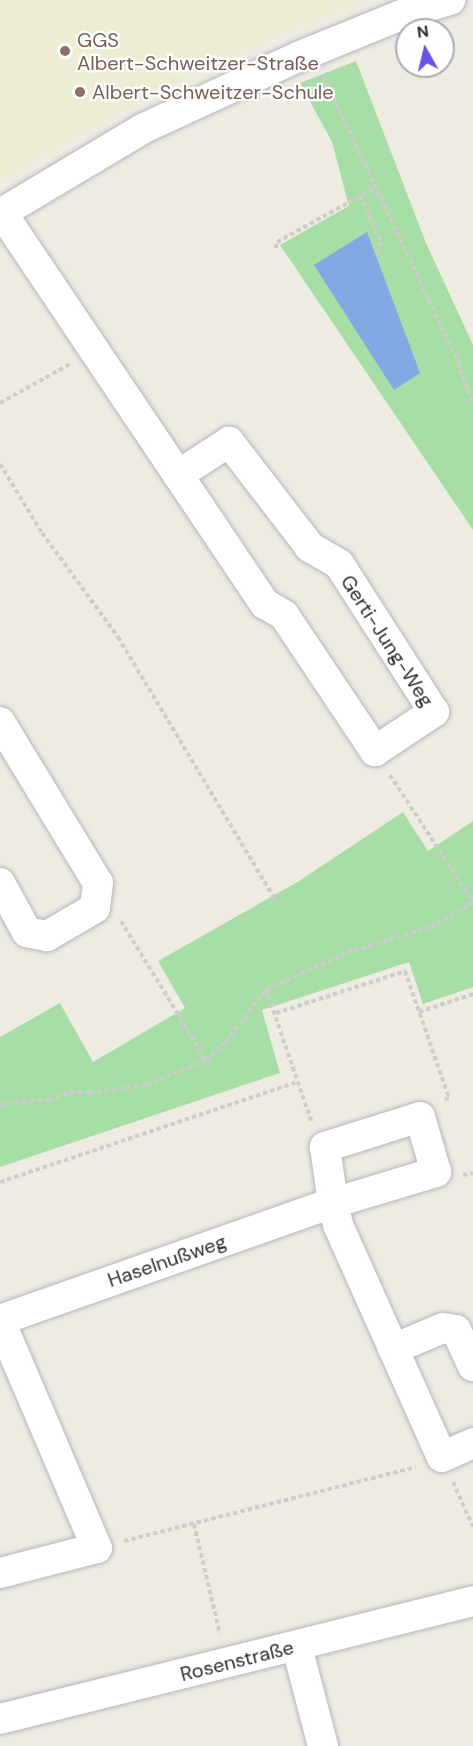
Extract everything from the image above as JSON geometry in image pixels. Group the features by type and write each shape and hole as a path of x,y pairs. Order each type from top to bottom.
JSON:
{"street":[{"path":"375,752 284,615 265,604 1,213 142,129 312,51 390,9 450,0"},
{"name":"Gerti-Jung-Weg","path":"178,475 229,442 310,547 339,564 434,712 375,752"},
{"path":"0,722 98,883 95,908 46,936 27,932 0,883"},
{"path":"420,1117 325,1147 333,1203 338,1225 442,1456 473,1443"},
{"name":"Haselnußweg","path":"0,1320 333,1203 436,1172 420,1117"},
{"path":"0,1320 97,1548 0,1573"},
{"path":"393,1349 443,1328 456,1330 473,1366"},
{"name":"Rosenstraße","path":"0,1719 297,1647 473,1601"},
{"path":"297,1647 323,1746"}],"path":[{"path":"312,51 458,362 473,405"},
{"path":"276,248 277,243 360,195 377,188"},
{"path":"360,195 381,242 376,255"},
{"path":"0,404 94,351"},
{"path":"0,464 42,533 118,637 274,898"},
{"path":"0,1104 49,1100 70,1092 89,1093 146,1085 206,1060 226,1041 266,989 354,951 431,927 473,903 375,752"},
{"path":"98,883 206,1060"},
{"path":"276,1013 405,970 449,1098 427,1106 420,1117"},
{"path":"266,989 315,1133 325,1147"},
{"path":"420,1012 473,994"},
{"path":"0,1182 297,1082"},
{"path":"97,1548 432,1463 442,1456 473,1527"},
{"path":"194,1524 227,1663"}],"shaded area":[{"name":"Albert-Schweitzer-Schule","path":"0,0 364,0 269,39 200,71 120,112 0,179"}],"green space":[{"path":"356,61 426,243 473,345 473,530 280,245 349,206 332,142 300,83"},
{"path":"403,812 428,851 473,821 473,987 423,1004 409,962 262,1010 280,1073 0,1167 0,1037 60,1003 93,1062 185,1008 158,961 299,881"}],"water":[{"path":"367,232 420,373 394,390 314,265"}],"place":[{"name":"GGS Albert-Schweitzer-Straße","path":"65,51"},
{"name":"Albert-Schweitzer-Schule","path":"80,92"}]}
